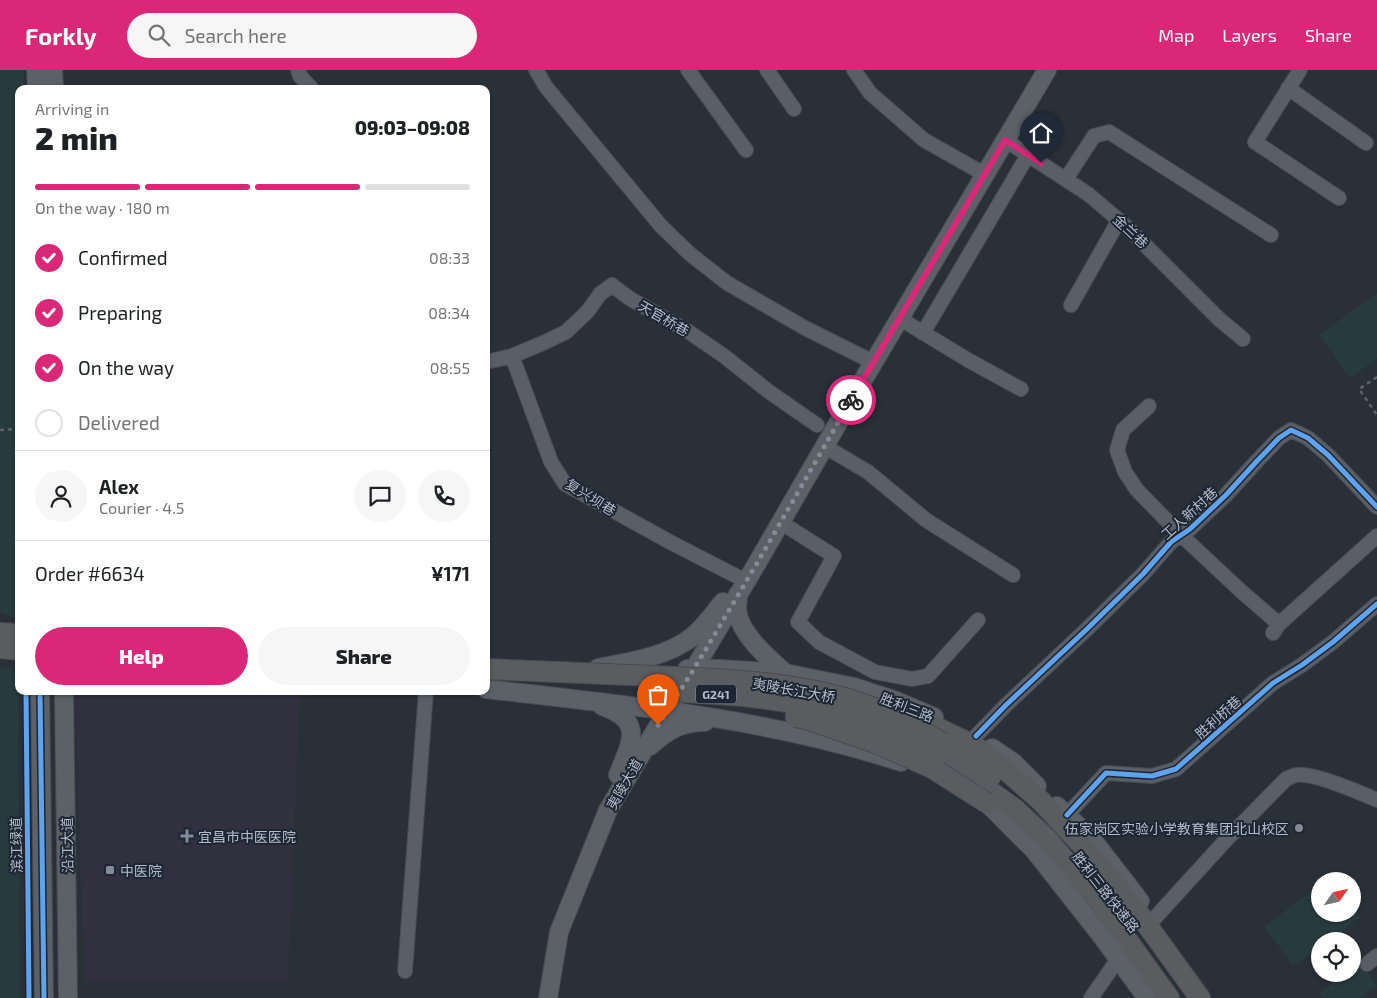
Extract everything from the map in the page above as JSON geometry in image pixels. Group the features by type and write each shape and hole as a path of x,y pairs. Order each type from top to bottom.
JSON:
{"highway":[{"path":"0,633 15,634"},
{"path":"0,648 15,650"},
{"name":"夷陵长江大桥","path":"490,669 700,678 763,683 827,693 862,703 904,721 939,750"},
{"name":"夷陵长江大桥","path":"490,682 659,703 744,696 789,702 847,716 939,750"},
{"path":"659,703 749,707 815,722 876,743 932,768 987,803"},
{"path":"862,703 923,720 973,745 999,764 1041,801 1080,843 1134,907 1200,998"},
{"name":"胜利三路快速路","path":"939,750 977,782 1015,809 1046,839 1099,901 1169,998"},
{"name":"胜利三路快速路","path":"939,750 984,770 1053,828 1084,862 1186,998"}],"main road":[{"path":"36,70 37,85"},
{"path":"53,70 54,85"},
{"name":"夷陵大道","path":"548,998 559,932 608,810 659,703 688,669 738,585 865,358 1036,70"},
{"name":"夷陵大道","path":"688,669 723,602 738,585 780,522 1047,70"},
{"path":"738,585 737,608 742,626 760,648 786,673"},
{"path":"598,668 649,658 668,651 693,636 723,602"},
{"name":"胜利三路","path":"490,659 598,668 737,669 786,673 854,687 894,700 976,736 1014,763 1092,839 1123,877 1207,998"},
{"path":"490,689 588,700 659,703 866,751 953,785 987,803 1034,850 1147,998"},
{"name":"沿江大道","path":"40,695 44,998"},
{"name":"沿江大道","path":"64,695 68,998"},
{"path":"588,700 620,714 630,724 632,735 626,772"},
{"path":"626,772 662,735 674,728 701,722 745,723"},
{"name":"夷陵大道","path":"538,998 551,929 600,806 626,772"}],"street":[{"path":"298,70 300,76 308,85"},
{"path":"536,70 546,87 661,226 690,254 727,283 805,328 865,358"},
{"path":"688,70 746,150"},
{"path":"766,70 794,109"},
{"path":"854,70 870,92 924,140 977,170"},
{"path":"1300,70 1255,142 1339,198"},
{"path":"1288,88 1366,143"},
{"path":"1066,179 1094,136 1110,132 1271,235"},
{"name":"金兰巷","path":"1005,140 1088,194 1120,220 1219,319 1243,338"},
{"path":"923,333 1028,155"},
{"path":"1071,305 1120,220"},
{"name":"天官桥巷","path":"512,356 566,332 588,311 600,294 612,285 629,298 724,356 768,391 817,425"},
{"path":"899,318 1020,389"},
{"path":"490,361 512,356"},
{"name":"复兴坝巷","path":"512,356 551,462 565,484 670,542 738,585"},
{"path":"1149,406 1123,430 1117,450 1125,472 1137,490 1181,535 1242,592 1276,628 1377,536"},
{"name":"工人新村巷","path":"976,736 1006,705 1088,629 1143,574 1171,542 1190,529 1226,495 1279,438 1292,430 1308,438 1328,455 1377,507"},
{"path":"824,446 868,472 926,520 1013,575"},
{"path":"780,522 834,556 798,622 819,642 876,672 912,679 928,676 978,620"},
{"name":"胜利桥巷","path":"1067,815 1106,773 1152,776 1176,769 1273,683 1325,648 1377,605"},
{"path":"405,971 426,695"},
{"path":"1153,920 1225,841 1286,780 1296,775 1308,775 1377,800"},
{"path":"1091,998 1118,959"}],"path":[{"path":"1377,377 1359,389 1377,415"},
{"path":"0,430 15,429"}],"shaded area":[{"name":"宜昌市中医医院","path":"75,695 300,695 288,981 84,981"}],"green space":[{"path":"0,70 24,70 24,85 15,85 15,618 0,612"},
{"path":"1377,293 1377,359 1350,378 1319,335"},
{"path":"0,668 15,669 15,695 18,695 20,998 0,998"},
{"path":"1311,892 1311,922 1354,922 1340,932 1311,932 1311,953 1293,966 1264,926"},
{"path":"1361,964 1377,986 1360,998 1323,998 1319,993 1335,982 1361,982"}],"cycle path":[{"path":"976,736 1143,574 1171,542 1190,529 1226,495 1279,438 1291,430 1308,438 1328,455 1377,507"},
{"path":"1067,815 1106,773 1152,776 1176,769 1273,683 1333,642 1377,604"},
{"name":"滨江绿道","path":"26,695 29,998"},
{"path":"40,695 44,998"}],"way so far":[{"path":"658,725 756,565 851,400"}],"place":[{"name":"伍家岗区实验小学教育集团北山校区","path":"1299,828"},
{"name":"宜昌市中医医院","path":"187,836"},
{"name":"中医院","path":"110,870"}],"route":[{"path":"851,400 1005,140 1041,163"}]}
